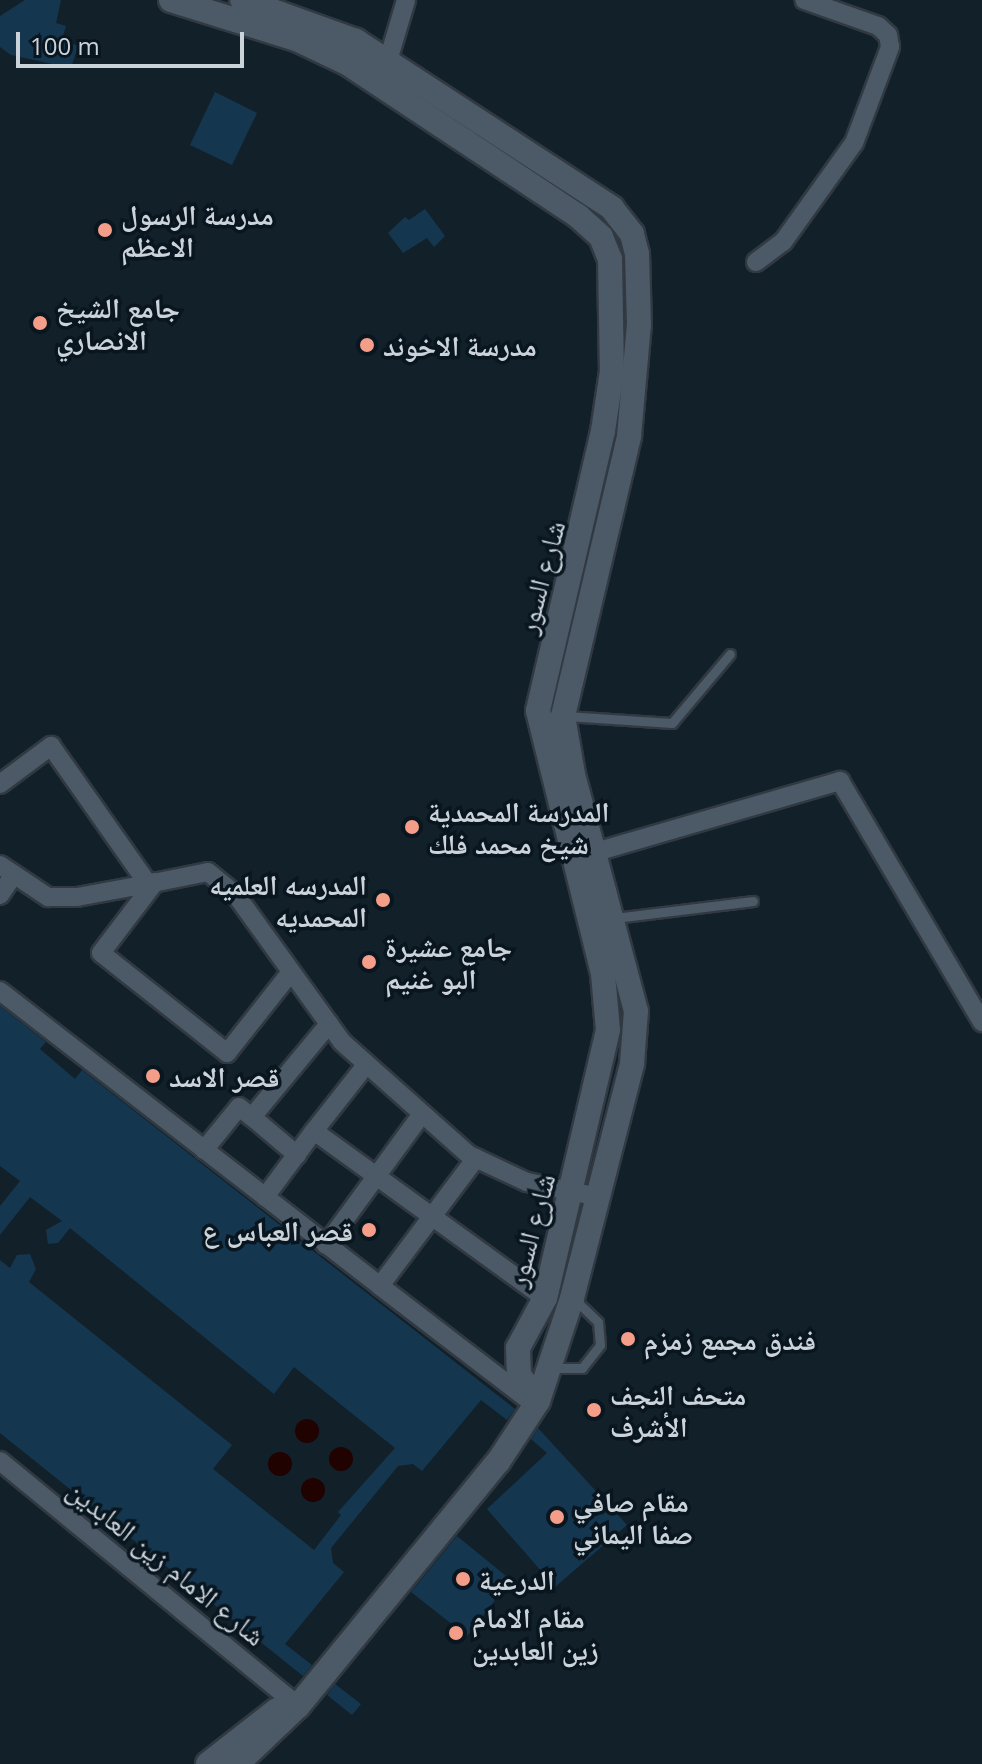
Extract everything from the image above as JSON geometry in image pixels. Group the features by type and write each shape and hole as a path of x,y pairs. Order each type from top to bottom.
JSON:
{"main road":[{"name":"شارع السور","path":"171,0 319,47 578,216 601,237 610,259 612,371 603,431 579,551 539,700 543,742 609,1005 573,1193 545,1298 516,1356 519,1375 536,1403"},
{"name":"شارع السور","path":"237,1764 301,1700 498,1462 536,1403 572,1298 599,1197 636,1034 633,991 563,716 634,408 639,289 632,234 612,208 571,177 390,61 339,32 242,0"},
{"name":"شارع السور","path":"208,1764 263,1719 301,1700"}],"street":[{"path":"380,84 390,61 406,0"},
{"path":"756,262 783,242 854,143 890,47 888,35 878,26 804,0"},
{"path":"0,784 51,746 152,883"},
{"path":"572,860 840,781 982,1022"},
{"path":"0,895 6,871 39,893 62,899 208,872 236,895 329,1024 366,1065 421,1115 476,1158 527,1182 599,1197"},
{"path":"152,883 101,953 227,1053 291,972"},
{"path":"0,991 326,1245 536,1403"},
{"path":"252,1117 329,1024"},
{"path":"265,1197 366,1065"},
{"path":"204,1150 239,1107 297,1155"},
{"path":"326,1245 421,1115"},
{"path":"314,1131 545,1298"},
{"path":"380,1286 476,1158"},
{"name":"شارع الامام زين العابدين","path":"0,1461 301,1700"}],"lane":[{"path":"563,716 672,723 730,654"},
{"path":"615,918 753,901"},
{"path":"549,1367 582,1368 600,1345 598,1322 572,1298"}],"shaded area":[{"path":"307,1419 316,1422 319,1431 316,1440 307,1443 298,1440 295,1431 298,1422"},
{"path":"341,1447 350,1450 353,1459 350,1468 341,1471 332,1468 329,1459 332,1450"},
{"path":"280,1452 289,1455 292,1464 289,1473 280,1476 271,1473 268,1464 271,1455"},
{"path":"308,1478 318,1478 325,1485 325,1495 318,1502 308,1502 301,1495 301,1485"}],"building":[{"path":"25,0 61,0 56,23 66,26 62,39 78,46 71,68 11,55 0,47 0,16"},
{"path":"215,92 257,113 232,165 190,145"},
{"path":"425,209 445,236 434,247 427,238 403,253 388,233 405,217 409,220"},
{"path":"0,1006 46,1042 40,1049 75,1079 82,1070 515,1409 507,1420 481,1400 422,1471 413,1464 398,1466 331,1548 333,1563 344,1572 285,1644 312,1665 303,1676 0,1433 0,1260 10,1268 17,1255 30,1254 36,1269 29,1282 232,1445 213,1469 314,1550 341,1515 338,1512 395,1448 294,1367 274,1394 70,1228 58,1243 48,1244 46,1230 62,1221 30,1197 0,1235 0,1206 20,1181 0,1166"},
{"name":"مقام صافي صفا اليماني","path":"538,1428 627,1525 555,1587 487,1509 547,1453 531,1439"},
{"path":"457,1536 511,1580 467,1636 411,1592"},
{"path":"335,1684 361,1704 352,1715 327,1695"}],"place":[{"name":"مدرسة الرسول الاعظم","path":"105,230"},
{"name":"جامع الشيخ الانصاري","path":"40,323"},
{"name":"مدرسة الاخوند","path":"367,345"},
{"name":"المدرسة المحمدية شيخ محمد فلك","path":"412,827"},
{"name":"المدرسه العلمیه المحمدیه","path":"383,900"},
{"name":"جامع عشيرة البو غنيم","path":"369,962"},
{"name":"قصر الاسد","path":"153,1076"},
{"name":"قصر العباس ع","path":"369,1230"},
{"name":"فندق مجمع زمزم","path":"628,1339"},
{"name":"متحف النجف الأشرف","path":"594,1410"},
{"name":"مقام صافي صفا اليماني","path":"557,1517"},
{"name":"الدرعية","path":"463,1579"},
{"name":"مقام الامام زين العابدين","path":"456,1633"}]}
